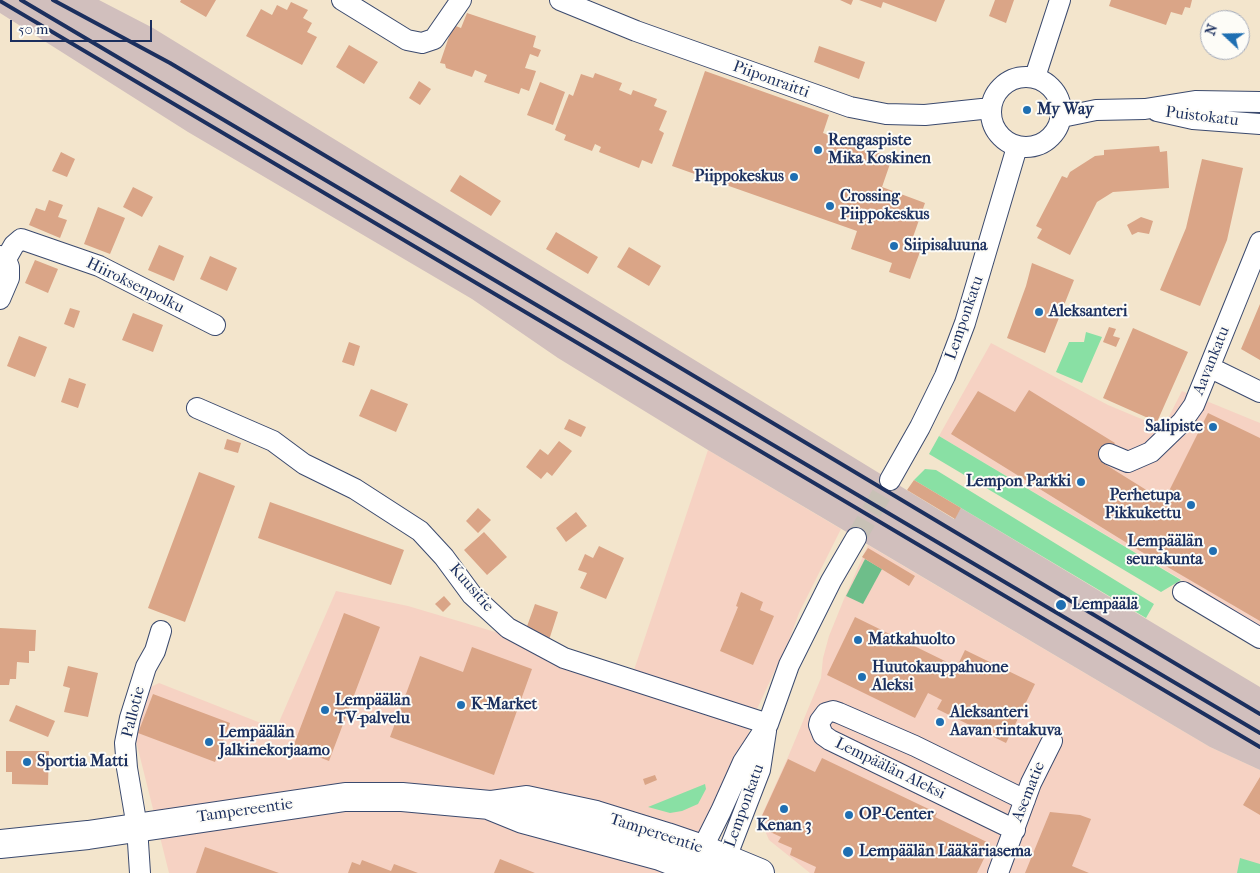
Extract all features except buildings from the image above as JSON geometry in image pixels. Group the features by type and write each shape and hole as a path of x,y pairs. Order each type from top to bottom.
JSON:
{"main road":[{"name":"Tampereentie","path":"0,844 88,835 345,797 402,797 490,805 523,819 660,856 703,865 760,873"}],"street":[{"path":"342,0 407,40 422,43 434,39 461,0"},
{"name":"Piiponraitti","path":"560,0 636,31 850,107 886,114 925,115 991,108"},
{"path":"1035,77 1060,0"},
{"path":"1023,76 1035,77 1053,88 1062,106 1062,117 1058,128 1051,138 1029,148 1018,147 1008,143 994,128 991,108 994,96 1006,83 1023,76"},
{"name":"Puistokatu","path":"1062,117 1096,110 1145,109 1195,101 1260,102"},
{"name":"Puistokatu","path":"1145,109 1194,119 1260,124"},
{"name":"Lemponkatu","path":"890,480 920,427 945,376 965,323 1018,147"},
{"name":"Hiiroksenpolku","path":"3,258 21,240 99,266 215,325"},
{"name":"Aavankatu","path":"1109,454 1128,462 1151,452 1182,422 1194,405 1260,242"},
{"path":"0,300 9,278 10,267 3,258"},
{"path":"1210,368 1260,392"},
{"name":"Kuusitie","path":"197,408 274,441 304,464 355,489 420,531 444,557 472,595 508,628 564,658 768,724"},
{"name":"Lemponkatu","path":"703,865 760,770 768,724 789,665 831,581 856,538"},
{"path":"1183,592 1260,638"},
{"name":"Pallotie","path":"140,873 137,827 125,743 130,718 146,667 155,651 161,631"},
{"name":"Lempäälän Aleksi","path":"1015,830 830,740 823,735 819,725 820,721 826,714 833,711 915,746 1025,800"},
{"name":"Asematie","path":"998,873 1034,776 1052,741"}],"shaded area":[{"path":"0,0 99,0 153,28 954,519 961,508 1260,687 1260,770 1210,747 708,450 558,358 472,299 188,132 0,13"},
{"path":"991,343 1108,405 1163,428 1182,391 1260,423 1260,626 939,436"},
{"path":"708,450 841,529 799,613 789,640 751,722 743,762 686,873 169,873 134,733 151,687 159,683 276,729 336,591 408,606 633,673"},
{"path":"868,545 1210,747 1260,770 1260,873 810,873 769,840 760,819 821,678 823,658 829,636"}],"green space":[{"path":"1086,332 1102,337 1082,383 1056,372 1069,342 1084,342"},
{"path":"939,436 1181,580 1161,592 929,454"},
{"path":"925,469 936,470 1154,604 1146,618 914,480"},
{"path":"865,559 882,569 863,604 846,596"},
{"path":"705,784 706,789 698,804 682,811 670,813 648,807"},
{"path":"1240,858 1260,864 1260,873 1237,873"}],"tunnel":[{"path":"856,538 890,480"}],"railway":[{"path":"21,0 1260,733"},
{"path":"53,0 170,63 1260,714"},
{"path":"0,1 1260,747"}],"place":[{"name":"My Way","path":"1027,110"},
{"name":"Rengaspiste Mika Koskinen","path":"818,150"},
{"name":"Piippokeskus","path":"794,177"},
{"name":"Crossing Piippokeskus","path":"830,206"},
{"name":"Siipisaluuna","path":"894,246"},
{"name":"Aleksanteri","path":"1039,312"},
{"name":"Salipiste","path":"1213,427"},
{"name":"Lempon Parkki","path":"1081,482"},
{"name":"Perhetupa Pikkukettu","path":"1191,505"},
{"name":"Lempäälän seurakunta","path":"1213,551"},
{"name":"Lempäälä","path":"1061,605"},
{"name":"Matkahuolto","path":"858,640"},
{"name":"Huutokauppahuone Aleksi","path":"862,677"},
{"name":"K-Market","path":"461,705"},
{"name":"Lempäälän TV-palvelu","path":"325,710"},
{"name":"Aleksanteri Aavan rintakuva","path":"940,722"},
{"name":"Lempäälän Jalkinekorjaamo","path":"209,742"},
{"name":"Sportia Matti","path":"27,762"},
{"name":"Kenan 3","path":"784,809"},
{"name":"OP-Center","path":"849,815"},
{"name":"Lempäälän Lääkäriasema","path":"848,852"}]}
